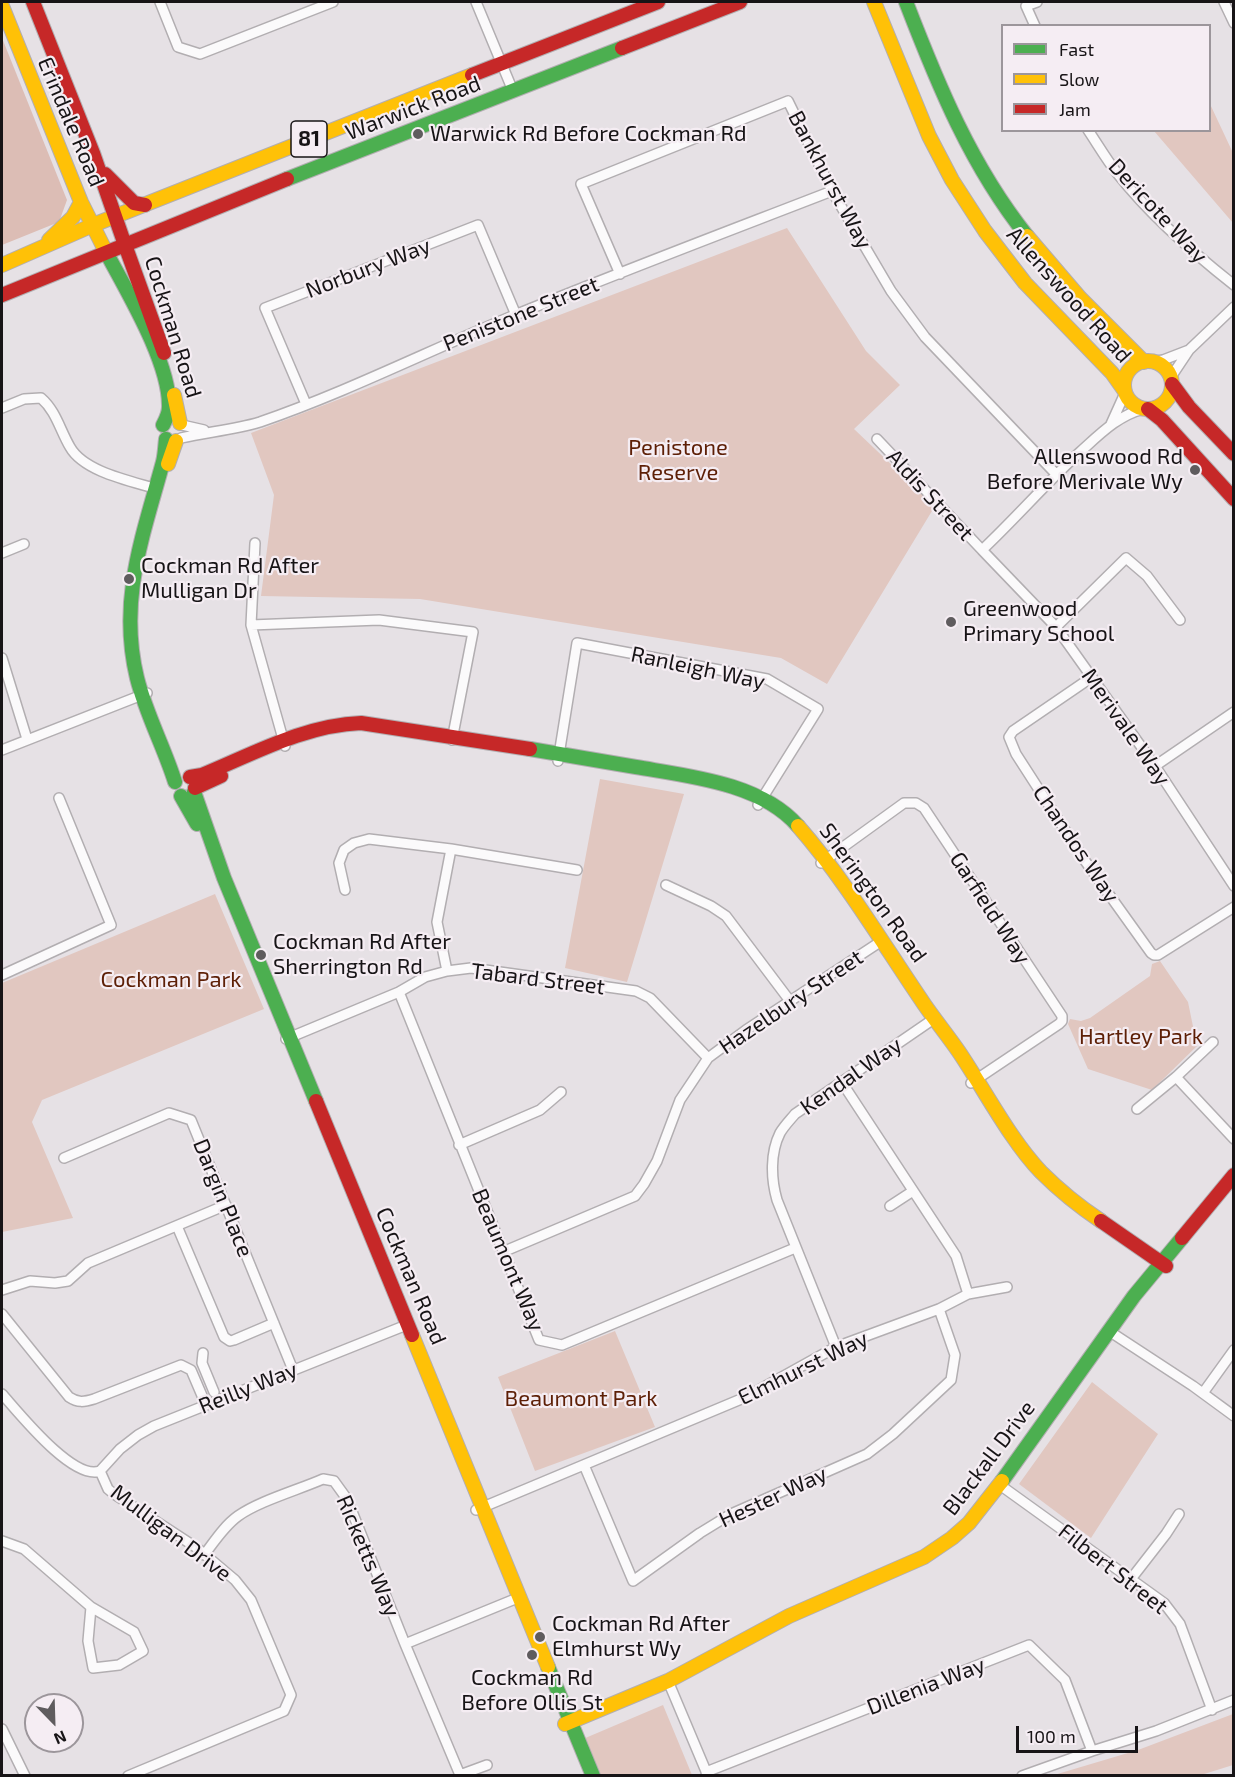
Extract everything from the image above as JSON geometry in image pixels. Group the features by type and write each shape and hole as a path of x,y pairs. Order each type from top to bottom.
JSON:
{"main road":[{"name":"Erindale Road","path":"33,2 99,167 125,245"},
{"name":"Warwick Road","path":"2,265 43,245 658,2"},
{"name":"Warwick Road","path":"2,295 740,2"},
{"name":"Allenswood Road","path":"874,2 929,136 952,180 985,231 1025,284 1113,373 1125,392"},
{"name":"Allenswood Road","path":"906,2 955,122 986,178 1017,225 1092,312 1148,362"},
{"name":"Erindale Road","path":"2,6 81,202 106,252"},
{"path":"99,167 128,198 134,203 144,205"},
{"path":"43,245 74,217 81,202"},
{"name":"Cockman Road","path":"125,245 164,355 175,432 135,556 129,641 145,693 187,785 194,816 222,892 287,1038 334,1167 406,1326 516,1599 569,1727 592,1776"},
{"name":"Cockman Road","path":"106,252 160,366 167,388 169,410 175,432"},
{"path":"1233,454 1189,407 1163,367 1148,362 1136,365 1128,373 1124,381 1125,392 1131,403 1146,409 1162,420 1233,499"},
{"path":"1146,409 1166,402 1170,394 1171,381"},
{"name":"Sherington Road","path":"187,785 202,775 284,744 320,727 349,723 379,725 559,758 694,777 721,783 760,802 793,820 824,861 931,1020 1029,1158 1076,1204 1161,1267"},
{"name":"Blackall Drive","path":"569,1727 670,1684 819,1610 929,1561 953,1546 984,1516 1112,1332 1233,1175"},
{"name":"Blackall Drive","path":"1161,1267 1233,1186"},
{"name":"Cockman Road","path":"569,1727 585,1776"}],"street":[{"path":"160,2 178,47 200,54 333,2"},
{"path":"476,2 513,91"},
{"path":"1034,24 1026,6 1037,2"},
{"path":"1224,2 1233,23"},
{"name":"Bankhurst Way","path":"620,274 581,184 788,101 832,191 891,291 925,336 1056,474"},
{"name":"Dericote Way","path":"1090,133 1117,173 1144,203 1196,255 1233,285"},
{"name":"Penistone Street","path":"175,432 233,430 306,404 516,315 832,191"},
{"name":"Norbury Way","path":"306,404 265,308 478,225 516,315"},
{"path":"1171,381 1189,350 1233,307"},
{"path":"1148,362 1163,360 1189,350"},
{"path":"1111,424 1125,392"},
{"path":"2,408 24,399 41,398 51,406 62,434 79,459 97,469 157,489"},
{"path":"982,550 1056,474 1111,424 1128,414 1146,409"},
{"name":"Aldis Street","path":"877,439 982,550"},
{"path":"255,543 251,624 284,744"},
{"path":"2,553 24,544"},
{"name":"Merivale Way","path":"982,550 1056,627 1155,766 1233,886"},
{"path":"1056,627 1126,558 1147,576 1180,620"},
{"path":"251,624 380,620 473,632 452,739"},
{"name":"Ranleigh Way","path":"559,758 577,643 767,679 819,709 760,802"},
{"path":"2,658 27,739"},
{"name":"Chandos Way","path":"1092,677 1013,731 1009,737 1016,754 1083,858 1151,953 1158,954 1233,907"},
{"path":"2,750 145,693"},
{"path":"1155,766 1233,712"},
{"path":"2,975 111,925 59,798"},
{"name":"Garfield Way","path":"824,861 904,803 916,803 924,808 1062,1016 1059,1024 974,1081"},
{"path":"345,890 339,863 344,850 354,843 369,839 451,849 577,870"},
{"path":"447,971 437,922 451,849"},
{"path":"666,885 711,906 726,916 790,1001"},
{"name":"Hazelbury Street","path":"505,1251 635,1196 657,1161 680,1100 708,1058 746,1030 880,942"},
{"name":"Tabard Street","path":"287,1038 399,992 425,977 471,968 636,991 650,998 708,1058"},
{"name":"Beaumont Way","path":"399,992 539,1340 561,1345 795,1248"},
{"name":"Kendal Way","path":"836,1347 795,1248 773,1187 773,1157 780,1134 795,1114 931,1020"},
{"path":"1137,1109 1213,1042"},
{"path":"1176,1077 1233,1139"},
{"path":"841,1081 956,1256 968,1294 1007,1287"},
{"path":"459,1145 540,1110 561,1092"},
{"name":"Dargin Place","path":"64,1158 170,1113 190,1120 293,1370"},
{"path":"890,1206 913,1191"},
{"path":"2,1290 30,1281 55,1283 68,1281 88,1263 226,1205"},
{"path":"177,1226 224,1337 230,1341 234,1340 274,1323"},
{"name":"Elmhurst Way","path":"479,1509 746,1397 836,1347 939,1309 968,1294"},
{"name":"Hester Way","path":"584,1465 633,1581 700,1533 731,1514 867,1454 893,1434 951,1380 955,1355 939,1309"},
{"path":"2,1314 69,1398 75,1401 84,1402 94,1399 182,1365 191,1370 206,1405"},
{"name":"Reilly Way","path":"100,1471 120,1449 154,1426 406,1326"},
{"path":"1112,1332 1233,1416"},
{"path":"1203,1393 1233,1350"},
{"path":"203,1353 202,1363 214,1392"},
{"name":"Mulligan Drive","path":"3,1400 48,1445 85,1470 93,1474 100,1471 108,1488 114,1494 204,1555 235,1580 251,1600 291,1695 284,1711 128,1776"},
{"name":"Ricketts Way","path":"204,1555 237,1516 323,1479 334,1481 347,1499 460,1776"},
{"name":"Filbert Street","path":"1003,1487 1164,1603 1180,1624 1212,1710"},
{"path":"1131,1579 1179,1514"},
{"path":"2,1541 24,1549 92,1607 134,1632 143,1651 119,1665 93,1668 88,1641 92,1607"},
{"path":"405,1644 516,1599"},
{"name":"Dillenia Way","path":"707,1774 1029,1645 1065,1680 1092,1750"},
{"path":"670,1684 707,1774"},
{"path":"1022,1776 1092,1750 1156,1731 1233,1700"},
{"path":"2,1729 24,1776"},
{"path":"460,1776 487,1765"}],"green space":[{"path":"1211,106 1233,153 1233,223 1155,132 1211,132"},
{"name":"Penistone Reserve","path":"787,228 866,351 900,385 854,429 935,506 827,684 781,658 420,599 261,596 274,495 251,433"},
{"path":"600,779 684,794 627,982 565,968"},
{"name":"Cockman Park","path":"215,894 264,1009 42,1100 32,1122 73,1218 2,1232 2,983"},
{"name":"Hartley Park","path":"1160,961 1188,1002 1197,1046 1152,1090 1088,1069 1068,1024 1070,1019 1081,1021 1090,1018 1150,976 1152,964"},
{"name":"Beaumont Park","path":"615,1331 655,1427 535,1471 498,1377"},
{"path":"1092,1382 1158,1434 1091,1538 1019,1484"},
{"path":"663,1705 692,1775 599,1775 583,1739"},
{"path":"1233,1714 1233,1765 1201,1775 1054,1775 1138,1750"}],"shaded area":[{"path":"2,38 67,200 59,222 2,245"}],"traffic: fast":[{"path":"906,2 958,124 989,182 1027,236"},
{"path":"287,179 622,48"},
{"path":"106,252 146,328 163,369 169,407 163,425"},
{"path":"166,439 163,462 135,568 130,622 137,678 175,782"},
{"path":"530,749 678,774 723,784 764,800 783,811 798,826"},
{"path":"194,792 224,878 316,1101"},
{"path":"181,796 197,824"},
{"path":"1002,1481 1134,1296 1182,1238"},
{"path":"548,1667 593,1776"}],"traffic: slow":[{"path":"874,2 929,136 952,180 985,231 1025,283 1112,373 1124,390"},
{"path":"2,6 81,202 106,252"},
{"path":"2,265 93,225 472,75"},
{"path":"49,240 73,217 81,202"},
{"path":"1027,236 1080,298 1144,362"},
{"path":"1148,361 1165,368 1172,385 1165,402 1148,409 1131,402 1124,385 1131,368 1148,361"},
{"path":"174,395 180,423"},
{"path":"168,464 176,441"},
{"path":"798,826 848,891 959,1052 1019,1145 1055,1186 1101,1221"},
{"path":"412,1335 548,1667"},
{"path":"565,1724 668,1681 789,1616 924,1557 969,1523 1002,1481"}],"traffic: jam":[{"path":"33,2 93,153 125,245"},
{"path":"472,75 658,2"},
{"path":"622,48 740,2"},
{"path":"105,174 134,203 145,205"},
{"path":"2,295 287,179"},
{"path":"125,245 164,353"},
{"path":"1172,384 1189,407 1234,454"},
{"path":"1148,409 1162,420 1234,499"},
{"path":"190,777 202,775 300,735 340,725 361,723 530,749"},
{"path":"195,788 221,776"},
{"path":"316,1101 412,1335"},
{"path":"1182,1238 1234,1175"},
{"path":"1101,1221 1166,1266"}],"place":[{"name":"Warwick Rd Before Cockman Rd","path":"418,134"},
{"name":"Allenswood Rd Before Merivale Wy","path":"1195,470"},
{"name":"Cockman Rd After Mulligan Dr","path":"129,579"},
{"name":"Greenwood Primary School","path":"951,622"},
{"name":"Cockman Rd After Sherrington Rd","path":"261,955"},
{"name":"Cockman Rd After Elmhurst Wy","path":"540,1637"},
{"name":"Cockman Rd Before Ollis St","path":"532,1655"}]}
